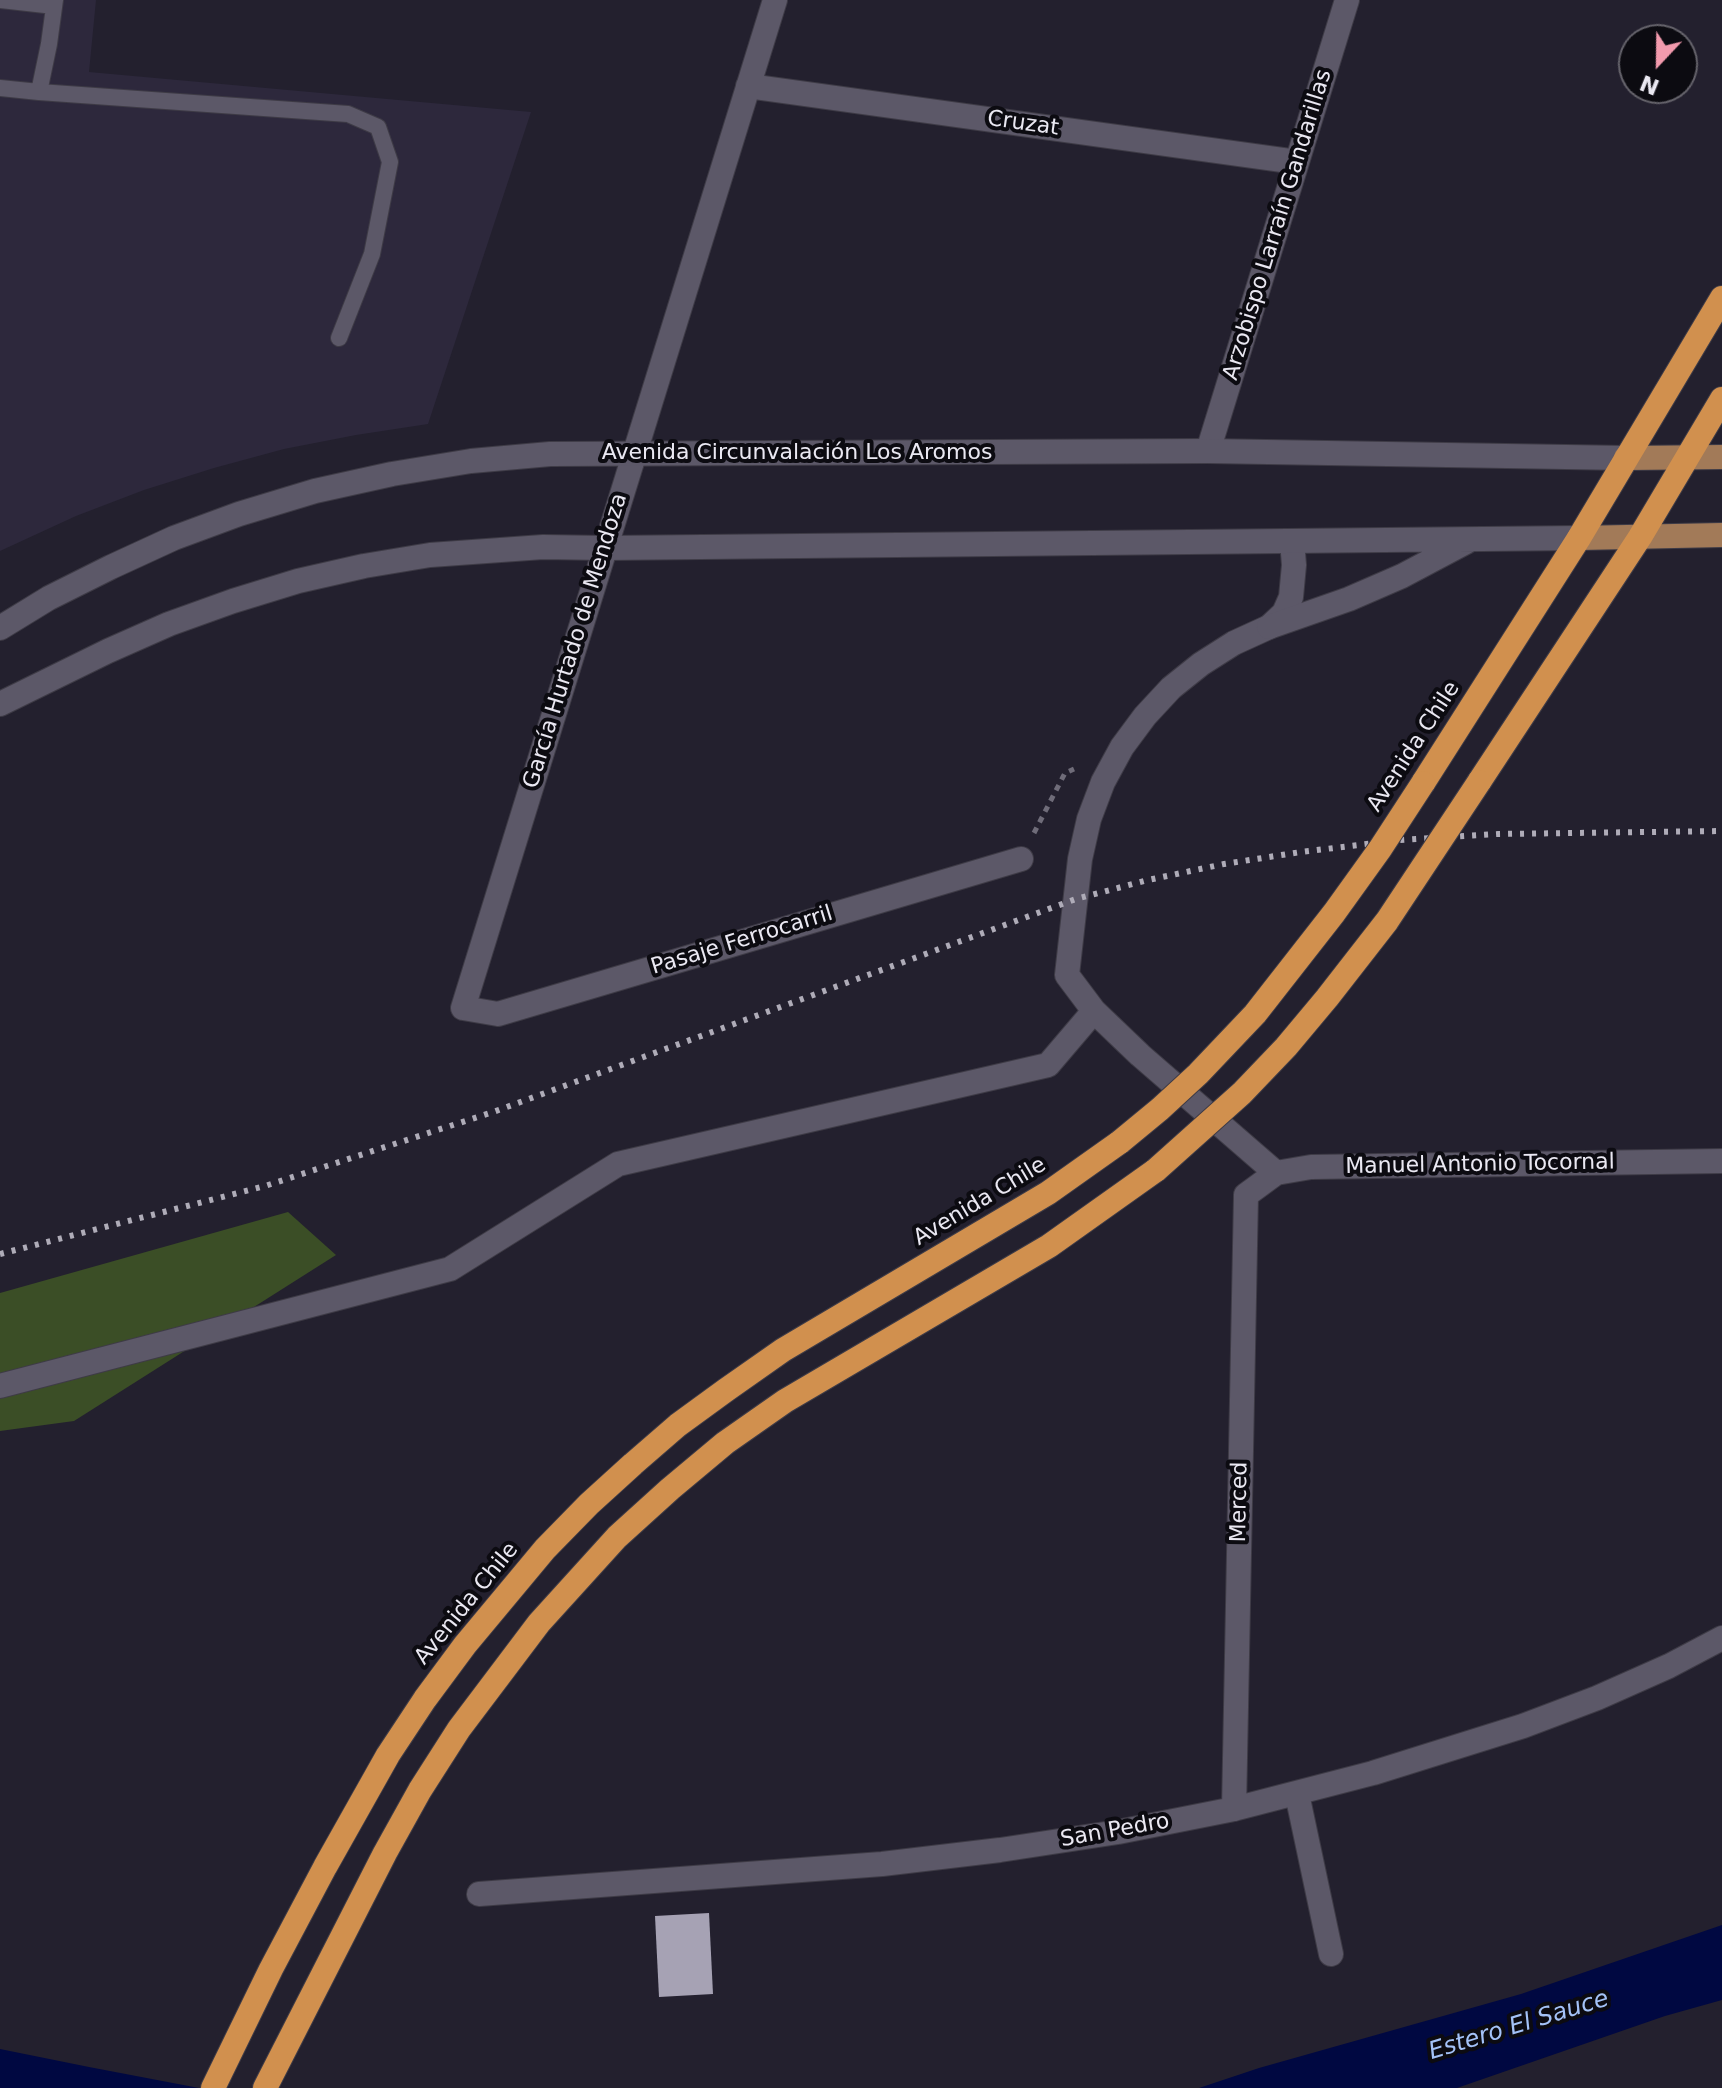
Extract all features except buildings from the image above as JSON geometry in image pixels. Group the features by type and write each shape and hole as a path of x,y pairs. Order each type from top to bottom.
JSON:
{"highway":[{"name":"Avenida Chile","path":"213,2088 271,1969 355,1810 388,1755 425,1699 504,1596 545,1549 589,1504 678,1425 783,1350 999,1224 1120,1142 1198,1074 1255,1014 1380,849 1579,538 1722,298"},
{"path":"265,2088 420,1790 459,1729 539,1623 617,1537 725,1443 785,1401 1037,1253 1103,1209 1156,1170 1242,1093 1286,1047 1387,921 1640,537 1722,399"}],"main road":[{"path":"1626,458 1722,457"},
{"path":"1579,538 1722,535"}],"street":[{"name":"García Hurtado de Mendoza","path":"463,1008 775,0"},
{"name":"Arzobispo Larraín Gandarillas","path":"1208,451 1347,0"},
{"name":"Cruzat","path":"748,86 1297,162"},
{"name":"Avenida Circunvalación Los Aromos","path":"0,628 86,579 174,538 239,514 315,491 471,461 550,454 1208,451 1626,458"},
{"path":"0,704 169,624 233,601 298,581 364,566 458,552 543,547 1579,538"},
{"path":"1276,1173 1140,1055 1094,1011 1067,975 1080,859 1089,819 1103,782 1122,747 1171,688 1201,664 1269,627 1375,587 1472,539"},
{"path":"1269,627 1284,613 1291,597 1294,565 1292,541"},
{"name":"Pasaje Ferrocarril","path":"463,1008 498,1014 1021,859"},
{"path":"0,1386 450,1269 618,1164 1048,1065 1094,1011"},
{"name":"Manuel Antonio Tocornal","path":"1246,1195 1276,1173 1311,1167 1722,1161"},
{"name":"Merced","path":"1234,1809 1246,1195"},
{"name":"San Pedro","path":"479,1894 882,1864 1118,1832 1234,1809 1449,1751 1523,1726 1597,1698 1722,1638"},
{"path":"1297,1794 1331,1954"}],"lane":[{"path":"0,0 55,3 39,92"},
{"path":"0,88 348,114 378,127 390,162 372,254 339,338"}],"shaded area":[{"path":"0,0 96,0 89,72 531,112 428,424 284,449 214,468 76,516 0,551"}],"green space":[{"path":"288,1212 336,1255 74,1421 0,1431 0,1293"}],"water":[{"name":"Estero El Sauce","path":"1722,1925 1722,2000 1665,2016 1457,2088 1199,2088 1521,1994"},
{"path":"0,2049 89,2067 199,2088 0,2088"}],"railway":[{"path":"0,1254 265,1186 493,1112 1076,899 1148,880 1224,864 1400,840 1498,834 1722,831"}]}
